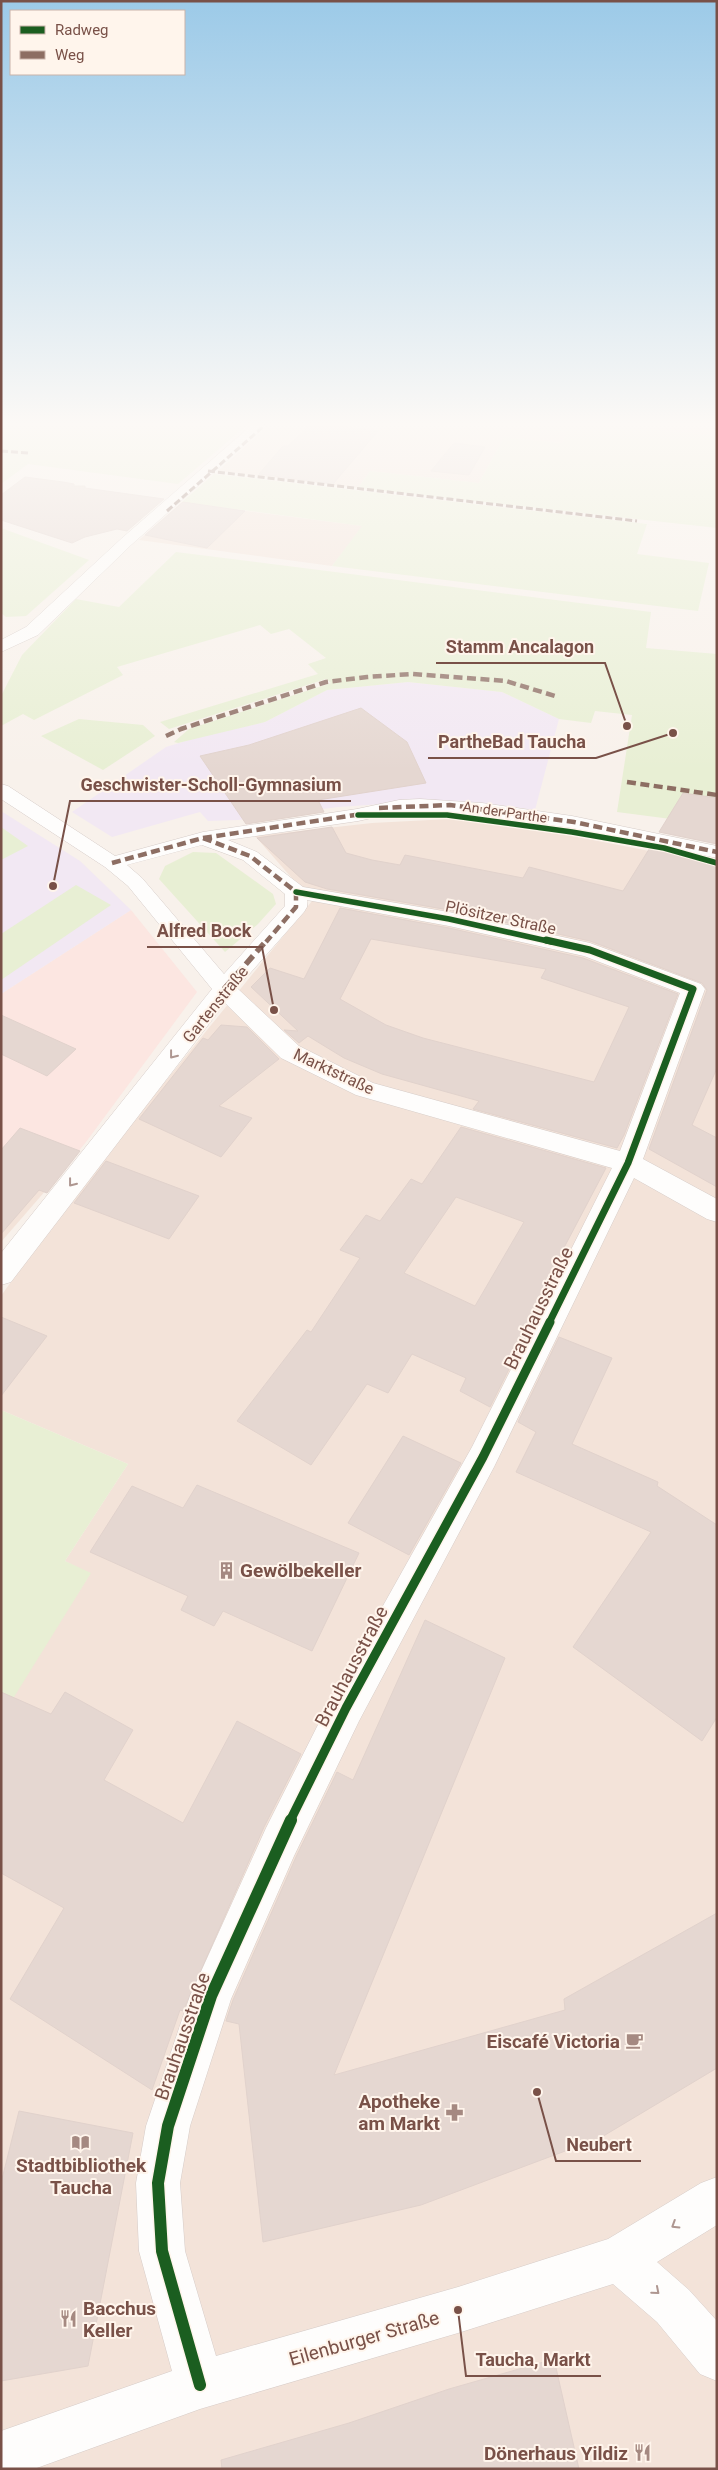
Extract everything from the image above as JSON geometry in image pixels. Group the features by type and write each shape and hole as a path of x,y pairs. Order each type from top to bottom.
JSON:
{"street":[{"path":"1,647 32,631 128,540"},
{"name":"Marktstraße","path":"1,790 112,863 135,882 224,989 290,1052 365,1088 628,1163 675,1187 717,1212"},
{"name":"An der Parthe","path":"202,838 358,815 377,809 450,805 574,822 717,852"},
{"path":"112,863 202,838 250,856 296,892"},
{"name":"Plösitzer Straße","path":"296,892 449,919 590,950 693,989"},
{"name":"Gartenstraße","path":"1,1274 224,989 296,907 296,892"},
{"name":"Brauhausstraße","path":"200,2385 162,2251 158,2183 168,2126 210,1996 280,1842 346,1708 483,1457 628,1163 693,989"},
{"name":"Eilenburger Straße","path":"1,2456 200,2385 458,2310 619,2259 717,2200"},
{"path":"619,2259 673,2306 717,2357"}],"shaded area":[{"path":"141,540 352,540 332,566"},
{"path":"408,682 502,692 559,719 535,810 491,804 428,801 338,807 238,820 208,821 200,812 112,837 72,812 166,747 199,737 265,722 327,690"},
{"path":"1,811 80,861 131,910 1,994"},
{"path":"450,819 572,836 701,861 717,867 717,2469 1,2469 1,1716 90,1574 65,1561 128,1464 1,1410 1,1296 68,1201 312,901 255,836 372,823"},
{"path":"131,910 197,992 86,1142 53,1182 1,1161 1,994"},
{"path":"1,1161 53,1182 1,1242"}],"green space":[{"path":"1,540 35,540 89,560 26,616 6,617 1,613"},
{"path":"351,540 642,540 637,554 709,563 698,611 332,566"},
{"path":"176,552 651,612 646,648 717,654 717,825 617,812 632,715 595,711 591,723 559,719 502,692 408,682 327,690 265,722 178,743 174,742 189,729 331,683 326,679 169,729 160,722 318,674 308,664 326,658 289,629 271,634 260,625 117,667 123,675 34,720 23,714 1,726 1,696 22,655 76,599 119,607"},
{"path":"79,719 143,725 155,736 103,770 41,736"},
{"path":"1,827 28,846 1,860"},
{"path":"193,852 216,853 273,894 276,904 258,924 225,952 159,879 165,866"},
{"path":"76,885 111,905 1,980 1,934"},
{"path":"1,1410 128,1464 65,1561 91,1573 1,1718"}],"building":[{"path":"64,540 78,540 72,543"},
{"path":"170,540 215,540 207,548"},
{"path":"361,708 407,742 426,783 318,800 324,812 246,824 200,756 249,745"},
{"path":"683,793 717,798 717,844 659,832"},
{"path":"332,827 346,853 372,860 400,865 405,855 523,878 529,867 623,891 651,846 717,860 717,1068 692,1125 717,1138 717,1187 649,1149 707,990 702,983 590,941 449,910 327,889 305,882 257,838"},
{"path":"340,908 449,928 583,958 678,994 624,1135 617,1148 473,1109 479,1101 382,1074 344,1058 308,1036 299,1043 284,1030 298,1031 251,987 270,968 304,979","holes":["371,939 546,969 541,978 629,1007 594,1082 423,1038 386,1025 340,999"]},
{"path":"1,1015 76,1049 47,1076 1,1054"},
{"path":"221,1025 247,1027 279,1059 219,1106 252,1118 221,1157 139,1119 203,1038 208,1040"},
{"path":"461,1127 606,1168 558,1259 563,1261 490,1407 460,1391 466,1378 412,1354 388,1393 367,1384 311,1465 237,1421 307,1330 311,1332 360,1258 340,1250 366,1215 380,1221 411,1179 422,1184","holes":["456,1197 524,1222 475,1306 404,1273"]},
{"path":"20,1128 80,1151 47,1193 39,1190 1,1234 1,1150"},
{"path":"106,1161 199,1196 169,1239 74,1203"},
{"path":"1,1317 47,1336 1,1396"},
{"path":"559,1337 612,1358 572,1444 658,1482 657,1486 717,1525 717,1717 702,1741 573,1647 651,1532 516,1472 536,1432 518,1422"},
{"path":"403,1436 461,1463 409,1555 348,1523"},
{"name":"Gewölbekeller","path":"197,1485 359,1553 312,1651 223,1611 214,1626 181,1610 188,1596 90,1552 132,1486 183,1508"},
{"path":"425,1620 505,1658 334,2075 565,2010 564,1999 717,1913 717,2068 600,2138 421,2205 263,2242 239,2024 226,2021 233,2000 296,1857 337,1772 353,1780"},
{"path":"1,1692 51,1714 65,1692 133,1730 104,1780 183,1823 237,1721 301,1754 264,1827 183,2011 180,2010 152,2090 10,1999 64,1908 1,1873"},
{"path":"19,2111 133,2133 88,2366 1,2381 1,2183"},
{"path":"554,2359 579,2469 222,2469 221,2460 349,2423 449,2389"}],"marked path":[{"path":"166,736 181,729 326,682 367,677 412,674 506,681 555,696"},
{"path":"627,782 717,795"},
{"path":"379,808 450,805 574,822 717,852"},
{"path":"203,838 362,814"},
{"path":"112,863 203,838 250,856 296,892 296,907 224,989"}],"cycle path":[{"path":"358,815 447,815 572,832 664,848 717,863"},
{"path":"200,2385 162,2251 158,2183 168,2126 211,1996 280,1842 346,1708 483,1457 628,1163 693,989 590,950 449,919 296,892"}],"place":[{"name":"Stamm Ancalagon","path":"627,726"},
{"name":"PartheBad Taucha","path":"673,733"},
{"name":"Geschwister-Scholl-Gymnasium","path":"53,886"},
{"name":"Alfred Bock","path":"274,1010"},
{"name":"Gewölbekeller","path":"226,1570"},
{"name":"Eiscafé Victoria","path":"634,2041"},
{"name":"Neubert","path":"537,2092"},
{"name":"Apotheke am Markt","path":"454,2112"},
{"name":"Stadtbibliothek Taucha","path":"81,2142"},
{"name":"Taucha, Markt","path":"458,2310"},
{"name":"Bacchus Keller","path":"69,2319"},
{"name":"Dönerhaus Yildiz","path":"642,2453"}]}
